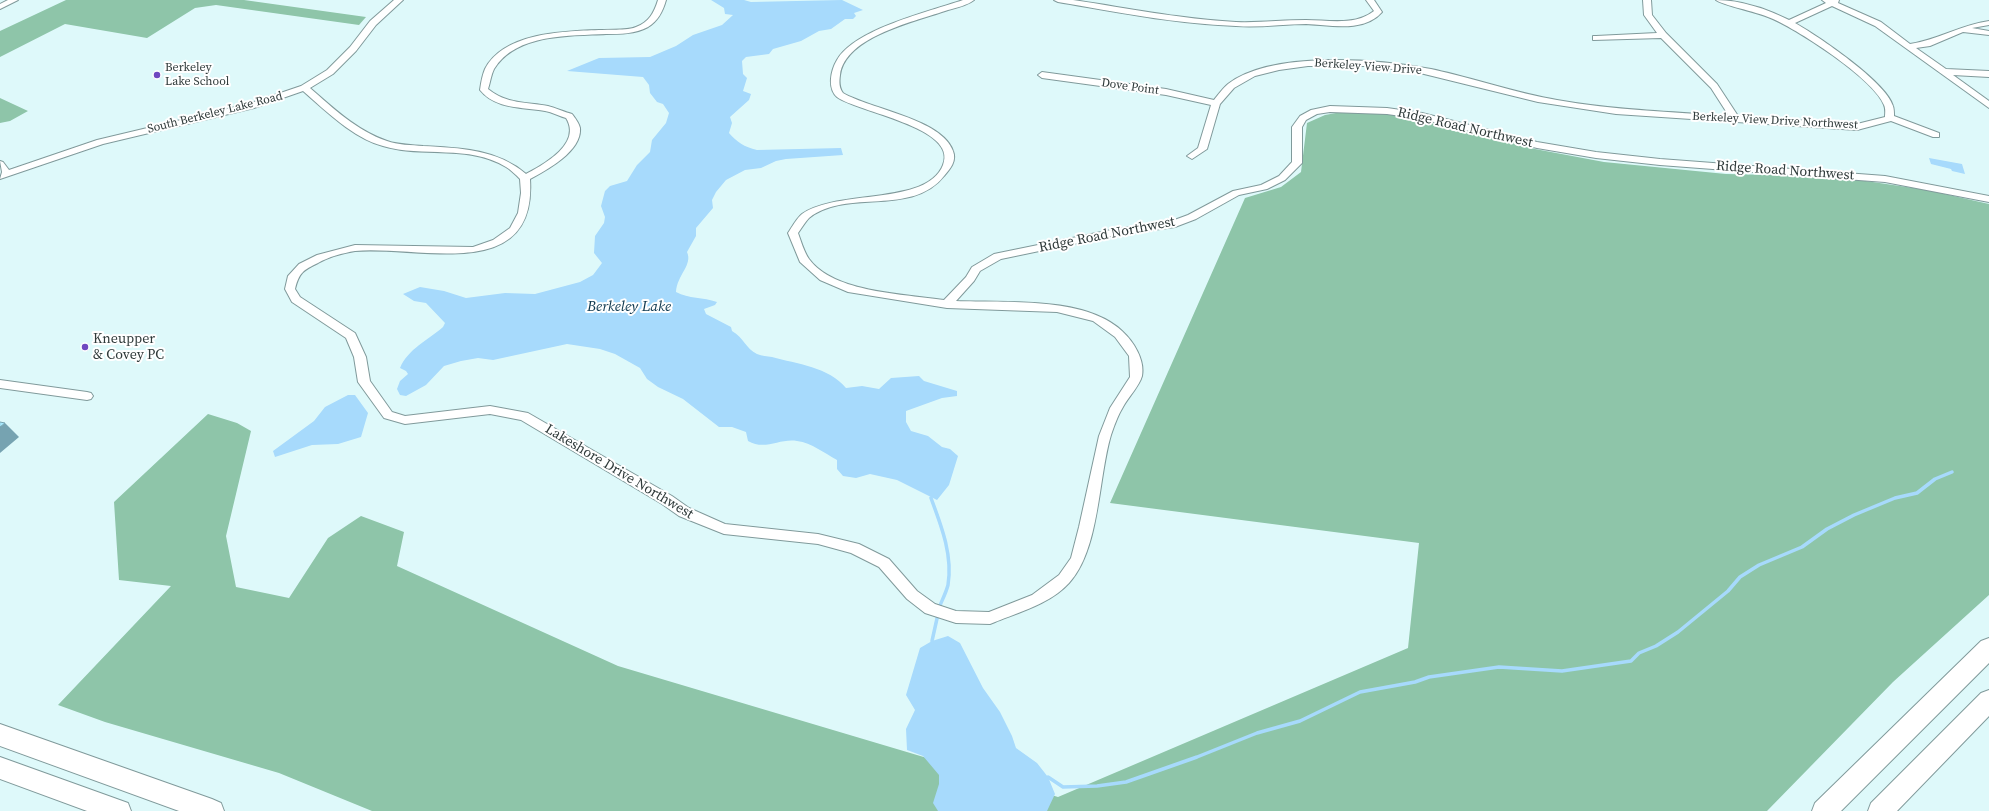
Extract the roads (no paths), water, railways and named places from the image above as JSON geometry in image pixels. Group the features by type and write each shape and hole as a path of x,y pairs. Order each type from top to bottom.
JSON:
{"highway":[{"path":"1824,811 1891,747 1989,648"},
{"path":"1880,811 1989,700"},
{"path":"0,735 212,811"},
{"path":"0,768 119,811"}],"street":[{"path":"0,7 14,0"},
{"name":"South Berkeley Lake Road","path":"4,175 100,142 251,106 304,88 330,72 353,49 373,23 399,0"},
{"path":"304,88 348,125 385,144 464,151 494,158 510,165 525,178 541,170 561,155 575,138 575,126 569,116 548,109 504,104 492,98 484,90 490,68 501,55 517,45 536,38 635,30 655,19 660,11 662,0"},
{"name":"Lakeshore Drive Northwest","path":"525,178 526,193 523,213 514,230 497,242 474,250 355,248 321,257 303,266 293,276 290,289 296,299 351,336 360,357 364,382 388,416 405,420 490,410 524,416 558,434 668,500 684,512 704,521 724,529 818,539 854,548 884,563 912,595 930,609 956,617 990,618 1037,599 1064,579 1077,560 1086,527 1105,436 1116,408 1136,377 1135,356 1119,334 1097,318 1057,308 947,304 852,290 824,278 804,260 793,233 796,223 811,213 831,204 916,192 929,185 942,175 949,160 946,147 940,140 930,131 903,118 863,106 840,96 835,83 835,71 840,59 859,43 892,27 970,0"},
{"path":"1058,0 1210,21 1261,25 1303,22 1352,23 1372,18 1378,12 1370,0"},
{"path":"1646,0 1648,15 1663,35 1696,65 1714,86 1735,119"},
{"path":"1720,0 1789,22 1829,50 1882,94 1889,107 1889,117 1936,134"},
{"path":"1789,22 1833,1 1878,24 1989,105"},
{"path":"1910,46 1928,44 1971,26 1989,23"},
{"path":"1962,30 1989,33"},
{"path":"1596,38 1663,35"},
{"name":"Berkeley View Drive","path":"1192,156 1202,149 1216,103 1228,89 1251,75 1282,66 1314,63 1417,69 1518,94"},
{"path":"1945,72 1989,74"},
{"name":"Dove Point","path":"1042,75 1166,92 1216,103"},
{"name":"Berkeley View Drive Northwest","path":"1518,94 1572,105 1618,111 1858,127 1875,123 1889,117"},
{"name":"Ridge Road Northwest","path":"947,304 970,279 976,269 998,256 1116,232 1171,225 1192,217 1236,193 1264,187 1282,178 1297,163 1297,127 1303,118 1314,112 1330,109 1387,110 1422,116 1516,140 1596,155 1660,162 1821,172 1885,179 1989,199"},
{"path":"0,164 4,175"},
{"path":"0,384 87,396"}],"water":[{"name":"Berkeley Lake","path":"711,0 744,0 751,2 842,0 863,10 854,13 856,16 853,19 845,19 831,29 819,31 801,41 773,49 769,54 746,57 742,61 743,74 747,78 743,91 751,94 749,100 730,117 732,123 729,133 735,139 745,146 757,150 841,148 843,155 776,161 761,168 745,170 726,180 716,192 712,200 713,208 696,228 696,236 687,252 688,261 679,280 676,292 686,296 717,302 715,305 704,309 706,314 731,327 732,331 753,352 763,356 812,367 831,375 846,388 862,386 879,389 891,378 919,376 924,381 957,391 957,396 942,398 906,411 906,422 911,431 928,436 942,447 950,449 958,456 949,485 937,500 897,480 870,474 856,478 843,476 837,469 837,460 813,446 802,442 785,441 766,445 754,444 748,441 746,432 732,427 719,427 683,399 658,387 647,379 640,368 615,354 600,349 567,344 493,360 478,358 461,361 444,366 426,385 406,396 400,395 397,389 400,381 408,374 400,368 408,355 443,327 445,323 426,303 414,301 403,294 420,287 444,291 466,298 505,293 535,294 580,282 593,275 602,263 594,253 595,236 604,223 605,217 601,206 605,191 610,186 627,181 637,165 650,152 652,140 666,123 669,113 663,104 657,102 650,93 649,85 643,77 567,71 599,58 650,57 676,46 693,35 722,25 733,15 725,14 724,8"},
{"path":"1929,158 1962,164 1965,174 1931,164"},
{"path":"348,395 355,395 368,413 361,437 338,444 312,445 275,457 273,451 314,421 325,407"},
{"path":"948,636 960,643 983,688 1000,712 1012,736 1016,748 1037,763 1048,777 1055,794 1047,811 938,811 933,803 939,784 939,775 923,756 907,750 906,729 915,710 906,695 920,648 932,641"}],"waterway":[{"path":"1048,777 1063,787 1097,786 1126,782 1197,757 1257,733 1300,721 1360,692 1415,682 1429,677 1499,667 1562,671 1631,661 1639,653 1656,646 1678,632 1728,591 1740,577 1759,565 1802,547 1827,529 1854,515 1895,498 1917,493 1935,479 1952,472"},
{"path":"931,498 945,540 949,563 948,585 939,608"},
{"path":"932,641 938,614"}],"place":[{"name":"Berkeley Lake School","path":"157,75"},
{"name":"Kneupper & Covey PC","path":"85,347"}]}
